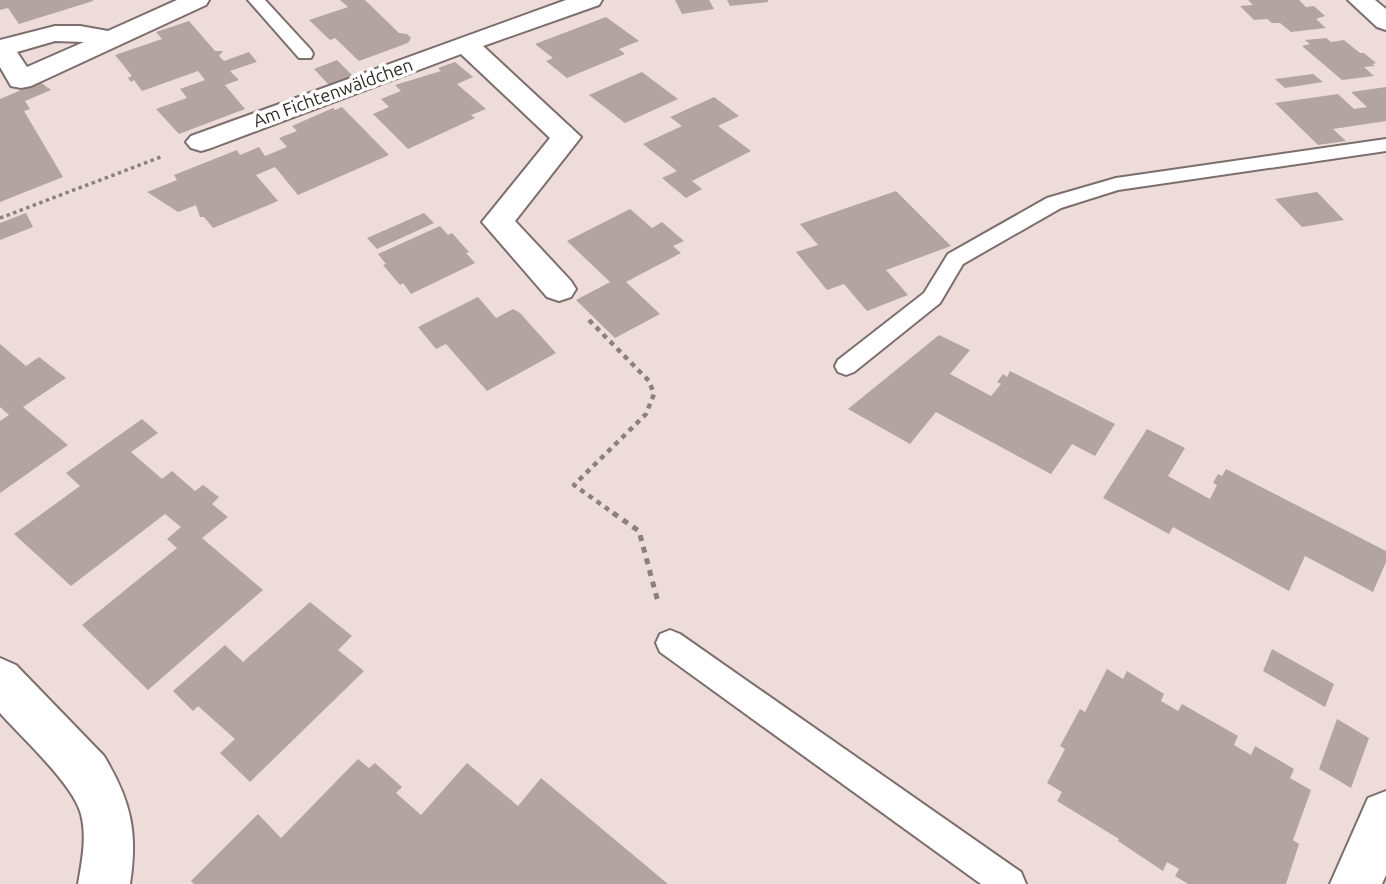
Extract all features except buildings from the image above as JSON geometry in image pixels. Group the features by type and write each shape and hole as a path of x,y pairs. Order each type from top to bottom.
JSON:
{"street":[{"path":"109,39 197,0"},
{"name":"Am Fichtenwäldchen","path":"201,142 590,0"},
{"path":"1360,0 1386,22"},
{"path":"465,44 566,137 498,222 559,289"},
{"path":"0,680 87,773 106,806 111,846 104,884"},
{"path":"1356,884 1386,816"}],"lane":[{"path":"256,0 305,54"},
{"path":"846,366 932,298 955,259 1054,203 1116,184 1386,145"},
{"path":"670,643 1009,884"}],"path":[{"path":"0,218 201,142"},
{"path":"559,289 653,389 654,399 646,414 574,485 639,531 670,643"}]}
